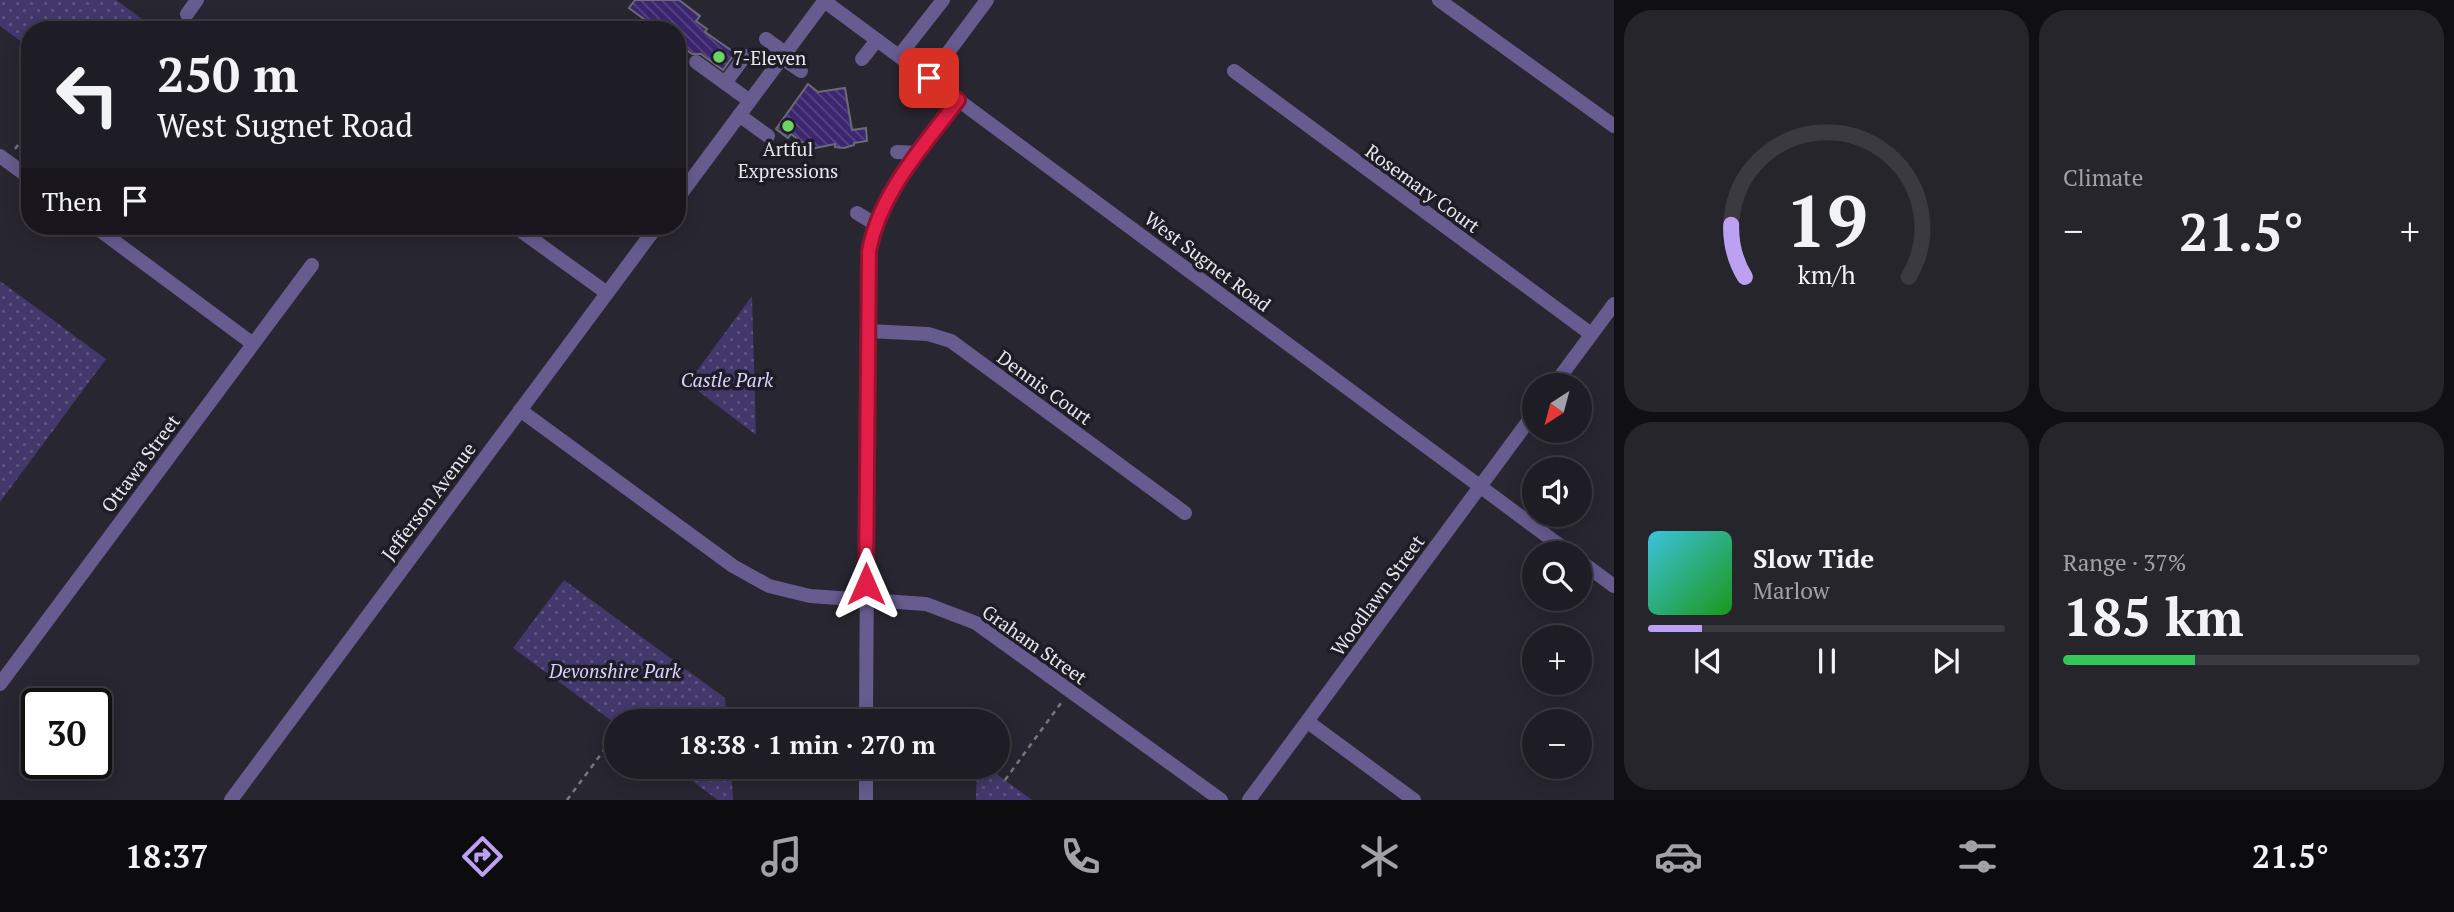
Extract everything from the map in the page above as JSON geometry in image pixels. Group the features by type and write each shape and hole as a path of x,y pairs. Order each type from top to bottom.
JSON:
{"street":[{"path":"187,14 197,0"},
{"path":"686,187 824,0"},
{"name":"West Sugnet Road","path":"824,0 1554,541"},
{"path":"899,56 943,0"},
{"path":"929,78 987,0"},
{"path":"1439,0 1614,126"},
{"path":"766,39 801,71"},
{"path":"862,59 877,40"},
{"path":"725,83 745,56"},
{"path":"696,62 750,101"},
{"name":"Rosemary Court","path":"1234,71 1591,334"},
{"path":"866,709 869,251 875,224 894,186 958,100"},
{"path":"739,115 768,136"},
{"path":"897,152 919,153"},
{"path":"3,158 21,171"},
{"path":"857,213 875,224"},
{"path":"106,235 253,344"},
{"path":"526,235 607,293"},
{"name":"Jefferson Avenue","path":"231,800 650,235"},
{"name":"Ottawa Street","path":"0,684 312,265"},
{"path":"1563,373 1614,304"},
{"name":"Dennis Court","path":"868,331 928,334 951,341 1185,513"},
{"name":"Graham Street","path":"520,410 733,566 769,586 810,596 926,604 976,623 1221,800"},
{"name":"Woodlawn Street","path":"1249,800 1522,429"},
{"path":"1592,570 1614,586"},
{"path":"1308,722 1415,800"},
{"path":"866,779 866,800"}],"path":[{"path":"3,158 21,139"},
{"path":"1005,780 1061,703"},
{"path":"567,800 604,750"}],"green space":[{"path":"0,0 116,0 145,21 21,21 21,41 0,26"},
{"path":"0,281 106,359 0,502"},
{"name":"Castle Park","path":"752,296 756,435 688,383"},
{"name":"Devonshire Park","path":"564,580 725,698 726,709 604,709 604,715 513,648"},
{"path":"689,779 732,779 733,800 718,800"},
{"path":"977,779 1003,779 1032,800 976,800"}],"building":[{"path":"635,0 679,0 700,16 696,21 707,29 705,32 735,53 723,70 701,54 692,54 686,50 686,21 647,21 629,8"},
{"path":"808,84 818,92 845,88 852,130 866,128 867,141 844,148 835,147 835,144 811,149 791,134 788,138 776,129"}],"place":[{"name":"7-Eleven","path":"719,57"},
{"name":"Artful Expressions","path":"788,126"}],"route":[{"path":"866,584 869,251 875,224 894,186 958,100 929,78"}]}
